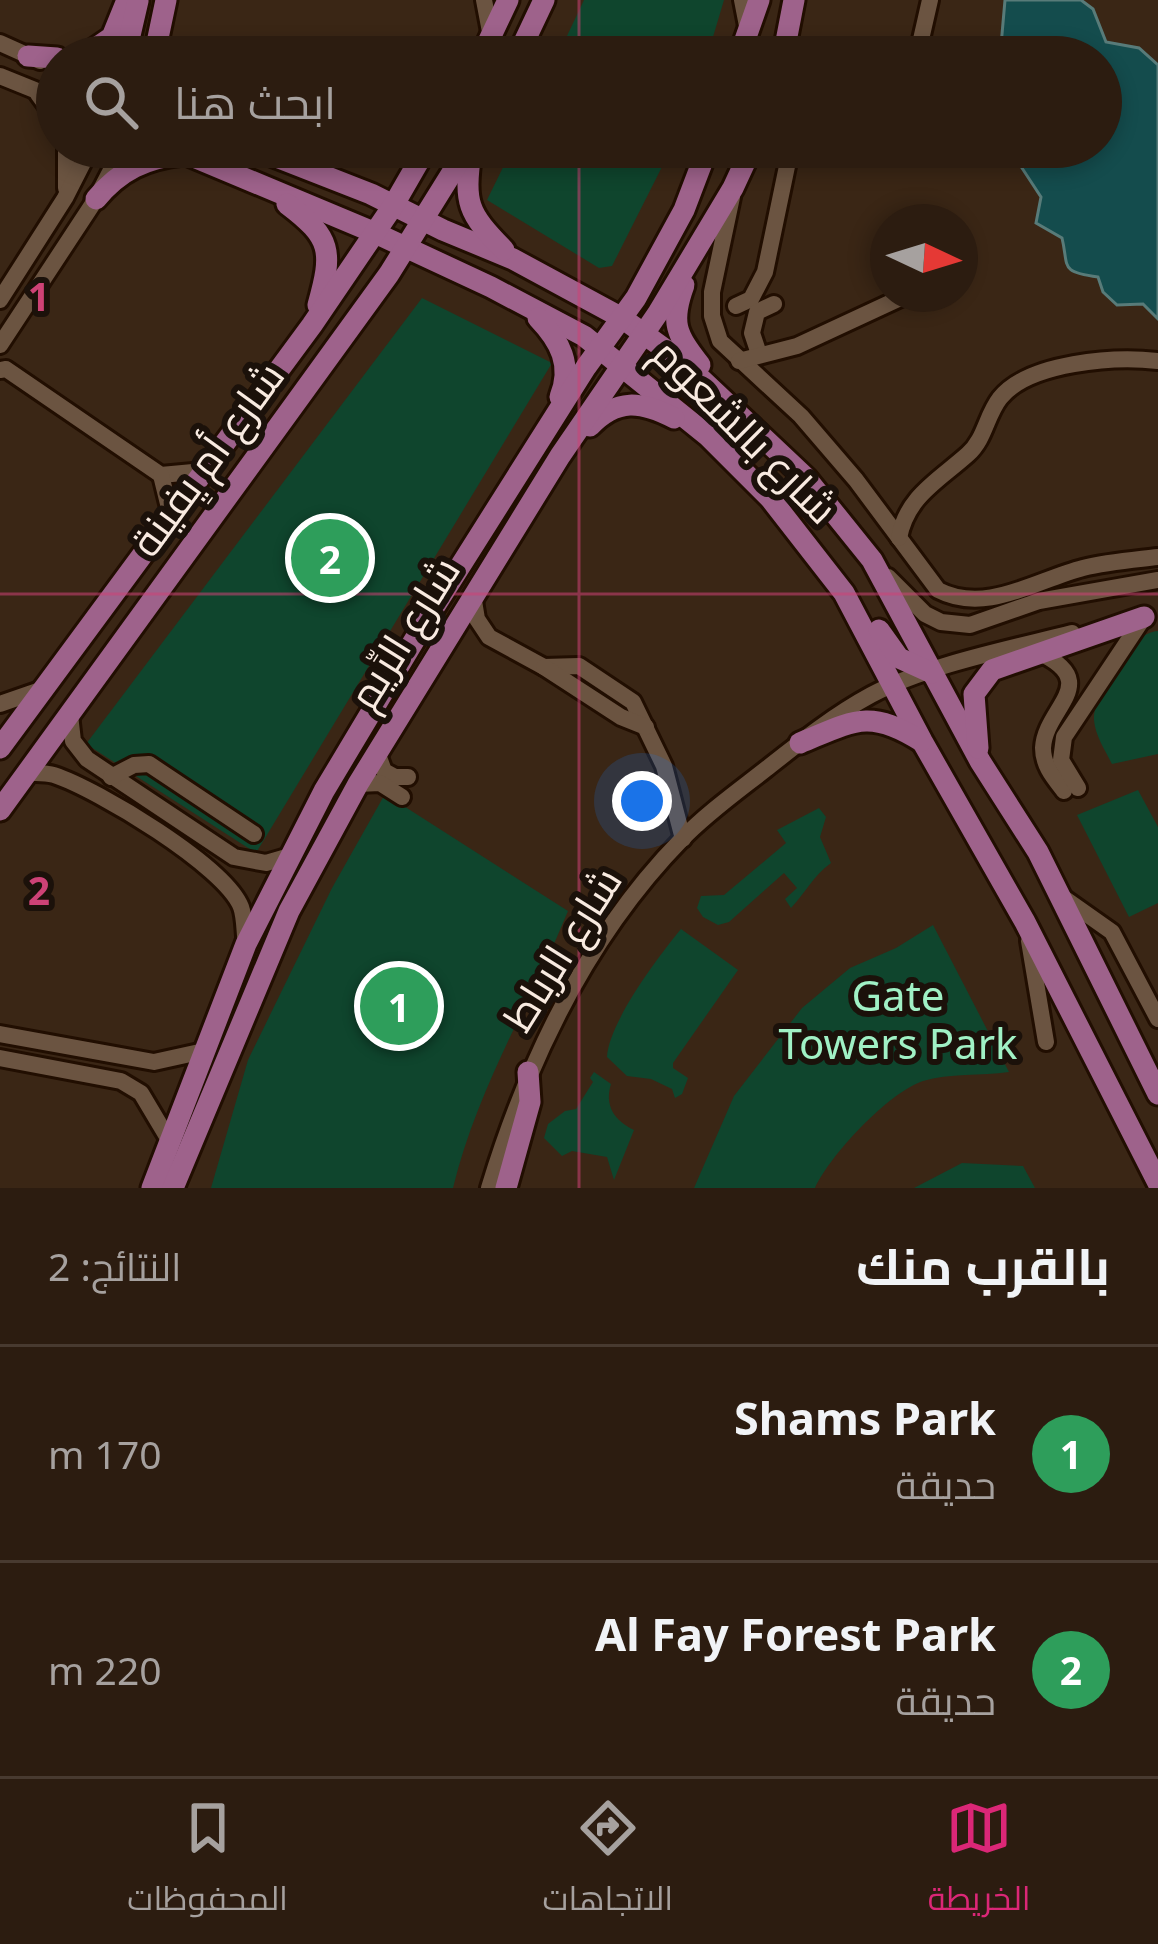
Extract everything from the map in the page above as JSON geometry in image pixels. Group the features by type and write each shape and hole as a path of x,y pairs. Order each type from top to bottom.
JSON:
{"main road":[{"path":"112,36 127,0"},
{"path":"130,36 138,0"},
{"path":"160,36 166,0"},
{"path":"491,36 508,0"},
{"path":"527,36 544,0"},
{"path":"746,36 759,0"},
{"path":"787,36 794,0"},
{"path":"28,56 36,57"},
{"path":"96,199 130,168"},
{"name":"شارع بالشعوم","path":"220,168 373,232 601,346 708,436 770,498 844,593 1025,922 1158,1183"},
{"name":"شارع بالشعوم","path":"302,168 513,259 622,318 684,362 806,478 872,560 980,761 1037,852 1158,1093"},
{"name":"شارع أم يِفينة","path":"0,748 312,325 415,168"},
{"name":"شارع أم يِفينة","path":"0,810 407,248 457,168"},
{"path":"469,168 467,203 473,218 513,259"},
{"name":"شارع الرِّيم","path":"152,1188 246,944 290,856 361,726 622,318 684,210 700,168"},
{"name":"شارع الرِّيم","path":"173,1188 289,911 358,784 560,456 644,335 742,168"},
{"path":"262,186 310,222 327,248 327,274 312,325"},
{"path":"699,245 678,303 676,323 680,338 734,407"},
{"path":"525,304 561,346 566,375 538,443"},
{"path":"560,456 602,414 627,404 651,406 708,436"},
{"path":"770,498 826,544 893,652 914,668 932,673"},
{"path":"980,761 974,704 978,686 992,670 1151,615"},
{"path":"800,743 864,718 889,722 922,741"},
{"path":"506,1188 530,1102 528,1072"}],"street":[{"path":"127,0 131,32"},
{"path":"484,0 486,36"},
{"path":"742,0 748,31"},
{"path":"922,36 930,0"},
{"path":"1,43 36,59"},
{"path":"0,76 36,90"},
{"path":"33,89 36,93"},
{"path":"65,198 66,168"},
{"path":"0,300 80,168"},
{"path":"112,168 1,344 3,369 161,476 204,471"},
{"path":"736,306 751,299 765,272 786,168"},
{"path":"733,188 712,299 714,328 726,349 801,416 873,502 932,584 944,594 994,599 1089,566 1158,557"},
{"path":"712,299 736,306 773,300 757,312 752,323 759,354"},
{"path":"739,361 797,346 870,312"},
{"path":"899,538 918,494 973,449 996,403 1022,380 1106,358 1158,361"},
{"path":"161,476 171,516"},
{"path":"873,502 918,494"},
{"path":"872,560 925,614 970,625 1039,601 1158,580"},
{"path":"1028,585 1110,587"},
{"path":"473,595 477,620 489,637 621,717 646,727 664,766 682,838"},
{"path":"1037,652 1056,661 1069,680 1066,702 1045,736 1043,752 1046,766 1071,789 1061,760 1064,736 1151,615"},
{"name":"شارع الرباط","path":"489,1188 528,1072 566,998 618,916 682,838 800,743 893,685 1011,648 1151,615"},
{"path":"0,704 47,688"},
{"path":"70,716 76,746 107,774 208,842 251,862 290,856"},
{"path":"377,752 384,771 408,777"},
{"path":"90,790 91,780 149,764 254,834"},
{"path":"27,773 48,773 90,790 204,863 241,908 246,944"},
{"path":"358,784 380,783 402,797"},
{"path":"204,863 214,859 205,801"},
{"path":"1058,893 1112,932 1158,1019"},
{"path":"1025,922 1046,1042"},
{"path":"0,1034 154,1062 204,1051"},
{"path":"106,1078 118,1067 112,1056"},
{"path":"0,1058 135,1088 169,1141"}],"green space":[{"path":"584,0 724,0 713,36 567,36"},
{"path":"503,168 661,168 612,266 599,268 487,200"},
{"path":"422,298 552,363 256,853 86,744"},
{"path":"1158,631 1158,754 1112,764 1095,726 1100,694 1125,652"},
{"path":"1138,790 1158,827 1158,903 1129,917 1077,815"},
{"path":"385,794 568,911 490,1081 453,1188 211,1188 248,1060 332,888"},
{"path":"819,808 826,817 820,837 831,863 791,908 785,899 797,888 784,873 729,922 718,925 703,917 697,908 701,896 724,895 786,843 777,830"},
{"name":"Gate Towers Park","path":"933,925 1009,1072 943,1077 909,1087 862,1126 815,1188 694,1188 734,1096 802,1008 850,968"},
{"path":"681,929 738,970 673,1063 688,1078 682,1094 675,1098 672,1089 651,1079 627,1076 607,1057 625,1009"},
{"path":"594,1072 611,1084 613,1112 634,1130 614,1180 607,1157 572,1151 562,1156 544,1138 548,1124 576,1109"},
{"path":"962,1163 1023,1166 1035,1188 914,1188"}],"water":[{"path":"1005,0 1081,0 1093,9 1104,36 1002,36"},
{"path":"1122,45 1139,48 1158,65 1158,319 1143,304 1117,305 1103,292 1098,277 1071,270 1062,238 1036,223 1041,197 1022,168 1122,168"}],"place":[{"name":"Al Fay Forest Park","path":"330,558"},
{"name":"Shams Park","path":"399,1006"}]}
